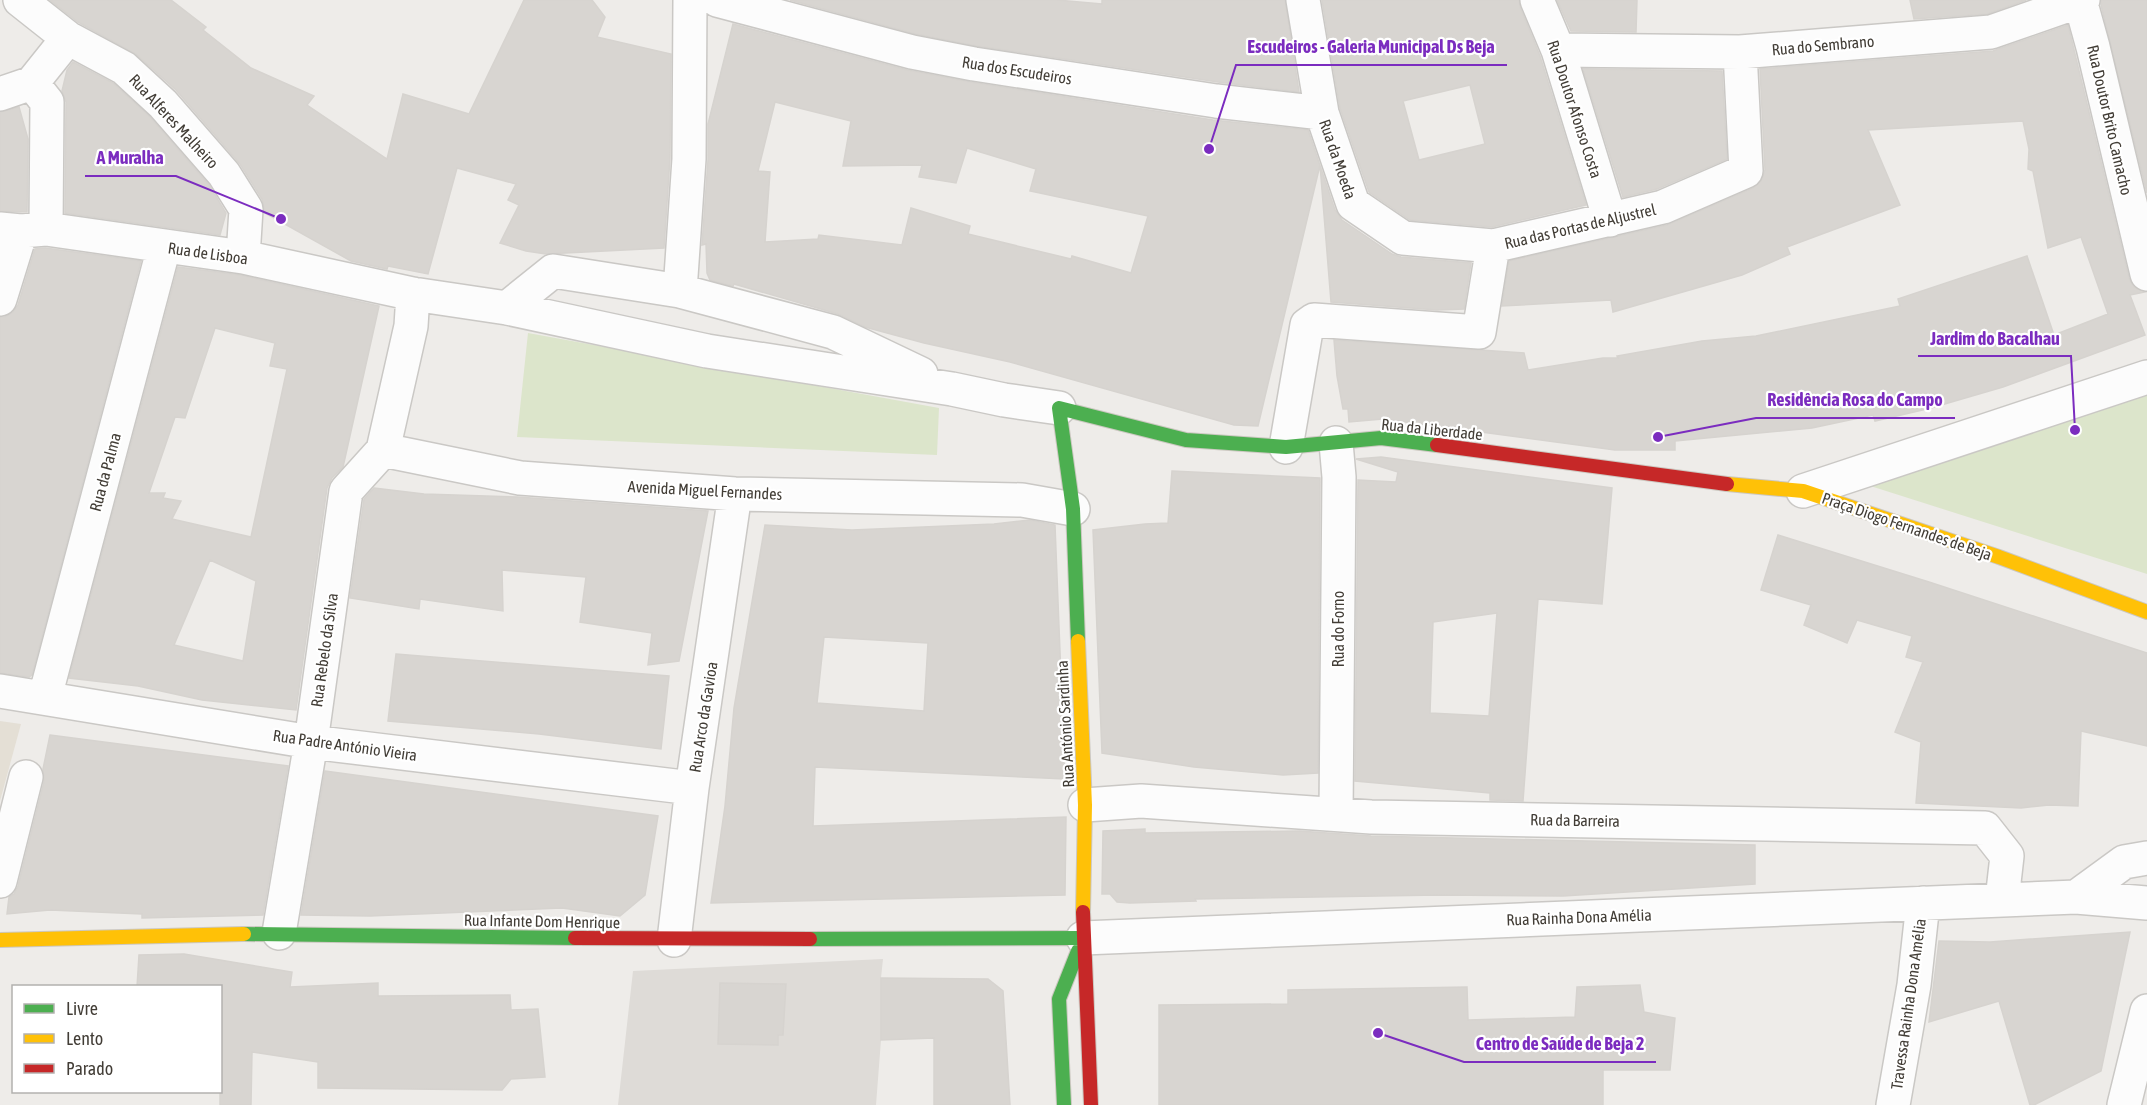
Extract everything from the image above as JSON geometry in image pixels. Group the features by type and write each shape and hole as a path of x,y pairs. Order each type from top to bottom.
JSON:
{"main road":[{"name":"Rua da Liberdade","path":"1059,408 1186,440 1286,447 1381,438 1758,488 1803,491"},
{"path":"1059,408 1073,509"},
{"name":"Praça Diogo Fernandes de Beja","path":"1803,491 1999,557 2147,612"},
{"name":"Rua António Sardinha","path":"1073,509 1085,805 1083,938 1091,1105"},
{"name":"Rua Infante Dom Henrique","path":"0,939 279,933 674,939 1083,938"},
{"name":"Rua António Sardinha","path":"1064,1105 1059,999 1083,938"}],"street":[{"name":"Rua Alferes Malheiro","path":"20,0 68,38 124,69 163,104 224,174 246,209 243,257"},
{"path":"680,291 689,159 690,0"},
{"name":"Rua dos Escudeiros","path":"717,0 933,56 1204,99 1322,113"},
{"name":"Rua da Moeda","path":"1304,0 1322,113 1353,204 1403,238 1493,246"},
{"name":"Rua Doutor Afonso Costa","path":"1537,0 1558,50 1610,220"},
{"name":"Rua do Sembrano","path":"1558,50 1740,52 1991,32 2081,0"},
{"name":"Rua Doutor Brito Camacho","path":"2081,0 2147,274"},
{"path":"0,94 32,83 68,38"},
{"name":"Rua das Portas de Aljustrel","path":"1286,447 1307,326 1314,320 1479,332 1493,246 1663,207 1746,171 1740,52"},
{"path":"0,299 22,229 47,102 32,83"},
{"name":"Rua de Lisboa","path":"22,229 243,257 413,294"},
{"name":"Rua da Palma","path":"45,697 164,247"},
{"path":"507,308 554,271 680,291 833,332 952,389"},
{"path":"383,450 411,326 413,294 507,308 707,351 1059,408"},
{"name":"Praça Diogo Fernandes de Beja","path":"1803,491 2147,377"},
{"name":"Rua do Forno","path":"1336,444 1339,477 1336,814"},
{"name":"Avenida Miguel Fernandes","path":"383,450 520,478 735,494 1022,500 1073,509"},
{"name":"Rua Rebelo da Silva","path":"279,933 311,742 346,491 383,450"},
{"name":"Rua Arco da Gavioa","path":"674,939 692,788 735,494"},
{"name":"Rua Padre António Vieira","path":"0,691 311,742 692,788"},
{"path":"0,881 26,777"},
{"name":"Rua da Barreira","path":"1085,805 1141,801 1371,817 1985,828 2007,856 2002,900"},
{"path":"2076,897 2124,862 2147,858"},
{"name":"Rua Rainha Dona Amélia","path":"1083,938 2076,897 2147,903"},
{"name":"Travessa Rainha Dona Amélia","path":"1893,1105 1914,985 1923,903"},
{"path":"2124,1105 2147,1011"}],"shaded area":[{"path":"0,721 21,724 0,801"},
{"path":"883,959 881,1040 876,1105 618,1105 633,971"}],"green space":[{"path":"528,333 939,408 937,455 517,437"},
{"path":"2147,378 2147,574 1861,483"}],"building":[{"path":"50,0 171,0 206,27 203,30 251,68 314,96 307,105 387,159 403,94 469,114 524,0 592,0 605,17 597,37 671,54 670,158 664,248 546,254 500,243 519,205 508,200 516,184 457,168 428,274 388,266 387,269 351,261 265,213 262,199 240,164 176,90 136,54 78,22"},
{"path":"790,0 1057,0 1102,4 1102,0 1285,0 1299,92 977,46 916,34"},
{"path":"1322,0 1519,0 1540,56 1586,205 1492,227 1410,220 1369,192 1340,108","holes":["1470,85 1485,144 1419,160 1403,101"]},
{"path":"1557,0 1637,0 1636,32 1571,31"},
{"path":"1910,0 2026,0 1987,14 1914,19"},
{"path":"2101,0 2147,0 2147,193 2101,5"},
{"path":"733,24 907,70 970,82 1213,120 1308,130 1320,165 1258,426 1234,425 1010,362 924,343 865,327 838,314 734,284 733,286 710,280 707,273 706,244 702,245 708,124","holes":["775,102 851,121 843,166 922,165 919,177 956,183 967,148 1036,169 1030,191 1148,216 1131,273 1072,256 1071,259 968,234 970,226 911,208 902,245 819,235 818,239 765,242 770,172 758,171"]},
{"path":"2068,25 2129,278 2134,287 2145,292 2130,295 2145,335 2003,387 1931,408 1875,421 1873,415 1812,428 1675,441 1675,450 1615,450 1383,419 1349,422 1348,409 1343,409 1334,340 1524,353 1528,370 1603,358 1618,358 1617,356 1702,341 1756,336 1900,306 1898,299 2027,256 2054,335 2108,314 2081,237 2048,248 2033,171 2028,169 2029,149 2023,121 1868,130 1900,205 1787,247 1790,254 1742,275 1613,312 1611,300 1502,306 1509,261 1667,225 1753,188 1761,181 1765,170 1760,69 1993,51"},
{"path":"73,62 113,83 150,117 209,185 226,213 220,235 65,213 66,102 62,91 67,70"},
{"path":"1583,69 1722,71 1727,159 1657,189 1623,197"},
{"path":"19,107 28,139 27,212 0,211 0,112"},
{"path":"1320,166 1335,210 1342,220 1392,254 1401,257 1471,263 1464,309 1437,310 1331,302"},
{"path":"45,248 141,261 32,675 29,677 0,673 0,317 13,312 18,305 35,249"},
{"path":"178,267 240,275 379,306 343,467 332,478 327,488 296,710 202,700 138,686 69,678","holes":["215,328 275,343 270,366 287,369 251,537 172,519 181,501 163,498 165,493 149,493 175,417 185,418","210,560 256,581 243,661 174,645"]},
{"path":"1381,457 1612,488 1602,604 1538,599 1523,801 1490,800 1490,793 1355,781 1358,480 1396,482 1398,472 1356,459","holes":["1497,613 1489,716 1430,713 1433,622"]},
{"path":"1172,471 1320,478 1318,773 1283,775 1194,767 1102,753 1093,530 1168,523"},
{"path":"374,488 424,494 518,497 708,511 679,661 648,665 652,633 580,622 586,577 502,570 503,611 420,599 419,609 350,598 364,499"},
{"path":"1030,520 1055,525 1065,779 815,767 813,826 1066,817 1065,895 711,903 725,806 734,708 765,525 852,530 994,524","holes":["824,637 928,643 924,711 817,703"]},
{"path":"1778,535 2147,653 2147,746 2081,731 2078,806 2049,805 2021,808 1916,803 1921,742 1895,732 1923,662 1906,657 1912,636 1857,620 1847,643 1804,625 1811,605 1761,590"},
{"path":"396,654 669,676 661,749 539,734 388,721"},
{"path":"50,735 288,766 263,915 142,918 142,914 50,910 7,914 9,897 14,894 18,886 44,782 43,769"},
{"path":"325,771 658,816 645,895 620,916 562,908 370,916 301,915"},
{"path":"1145,829 1145,833 1299,831 1371,836 1755,845 1755,884 1563,896 1440,895 1117,902 1110,894 1102,894 1103,831"},
{"path":"2130,932 2101,1071 2034,1105 2030,1105 1999,1001 1929,1022 1939,941 1990,942"},
{"path":"184,954 292,972 290,987 378,983 378,996 510,995 511,1010 538,1009 545,1077 511,1079 502,1090 318,1088 318,1062 252,1052 251,1105 220,1105 222,985 137,985 139,955"},
{"path":"881,978 988,979 1003,991 1010,1105 934,1105 934,1038 881,1040"},
{"path":"720,983 786,984 783,1035 778,1035 778,1045 718,1044"},
{"path":"1640,985 1644,1012 1675,1018 1670,1070 1603,1070 1603,1105 1159,1105 1159,1005 1288,1004 1288,990 1467,987 1468,1020 1575,1017 1577,987"}],"traffic: fast":[{"path":"1078,641 1073,509 1059,408 1186,440 1286,447 1381,438 1437,445"},
{"path":"244,934 575,938"},
{"path":"810,939 1083,938"},
{"path":"1064,1105 1059,999 1078,951"}],"traffic: slow":[{"path":"1727,484 1803,491 1999,557 2147,612"},
{"path":"1078,641 1085,805 1083,912"},
{"path":"0,940 244,934"}],"traffic: jam":[{"path":"1437,445 1727,484"},
{"path":"1083,912 1091,1105"},
{"path":"575,938 810,939"}],"place":[{"name":"Escudeiros - Galeria Municipal Ds Beja","path":"1209,149"},
{"name":"A Muralha","path":"281,219"},
{"name":"Jardim do Bacalhau","path":"2075,430"},
{"name":"Residência Rosa do Campo","path":"1658,437"},
{"name":"Centro de Saúde de Beja 2","path":"1378,1033"}]}
